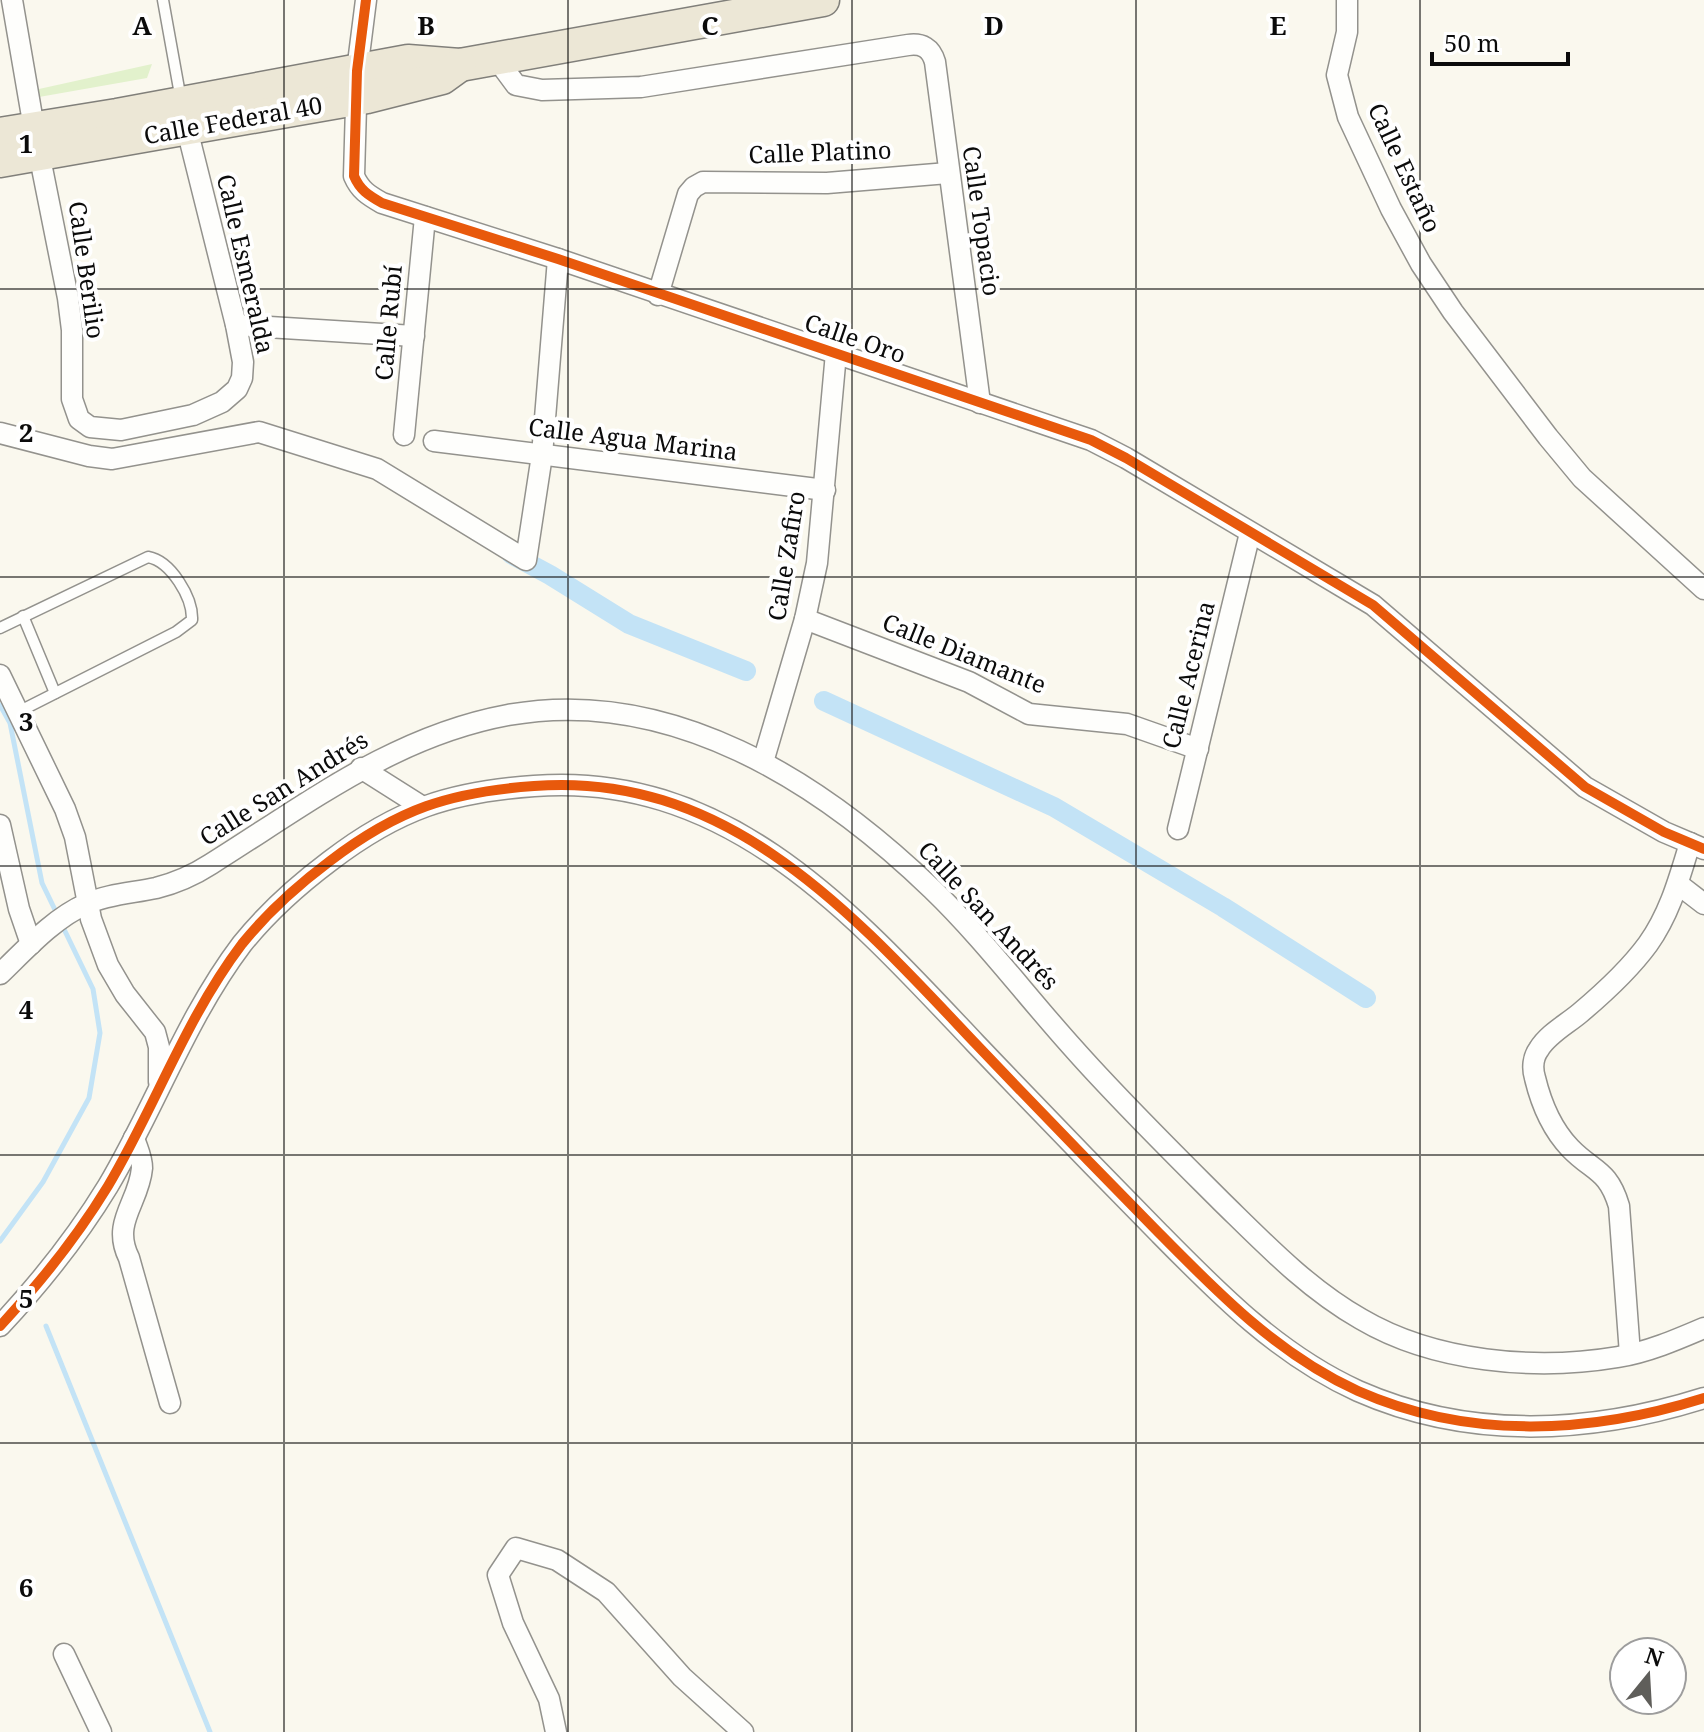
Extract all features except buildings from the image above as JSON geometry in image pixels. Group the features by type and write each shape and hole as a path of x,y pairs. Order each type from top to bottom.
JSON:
{"main road":[{"name":"Calle Federal 40","path":"0,161 37,141 357,85 408,61 460,65 823,0"},
{"name":"Calle Federal 40","path":"0,134 37,141"}],"street":[{"name":"Calle Berilio","path":"12,0 9,42 37,141 68,298 72,330 72,399 79,419 90,427 121,430 193,415 222,402 237,389"},
{"path":"357,85 366,0"},
{"name":"Calle Estaño","path":"1347,0 1347,32 1337,75 1348,117 1391,209 1421,264 1453,312 1582,478 1704,589"},
{"name":"Calle Topacio","path":"496,58 516,85 542,90 615,89 908,45 927,48 935,62 980,403"},
{"name":"Calle Oro","path":"357,85 354,176 358,187 382,203 558,259 1091,440 1373,605 1585,787 1664,832 1697,846"},
{"name":"Calle Esmeralda","path":"184,117 236,325 243,362 242,378 237,389"},
{"name":"Calle Platino","path":"658,295 688,194 703,182 827,183 948,173"},
{"name":"Calle Rubí","path":"404,435 425,217"},
{"path":"0,433 112,459 259,432 377,469 526,560 542,455 558,259"},
{"path":"236,325 414,336"},
{"name":"Calle Zafiro","path":"763,762 805,619 817,563 836,353"},
{"name":"Calle Agua Marina","path":"434,441 825,490"},
{"name":"Calle Acerina","path":"1178,829 1250,533"},
{"name":"Calle Diamante","path":"805,619 969,682 1029,714 1127,724 1198,749"},
{"path":"0,675 75,837 80,907 125,994 155,1032 159,1047 159,1086"},
{"name":"Calle San Andrés","path":"80,907 184,879 361,768 424,739 465,725 507,715 550,710 622,712 661,721 702,734 763,762 876,839 936,892 1078,1053 1276,1255 1363,1321 1437,1349 1527,1362 1576,1361 1630,1354 1656,1348 1704,1328"},
{"path":"361,768 421,806"},
{"path":"0,1326 37,1286 81,1230 226,968 265,918 330,861 375,830 421,806 461,795 508,788 594,784 647,795 693,812 740,833 780,857 846,910 895,958 1053,1125 1240,1314 1278,1344 1356,1390 1398,1407 1452,1420 1513,1428 1542,1428 1632,1417 1704,1398"},
{"path":"0,825 19,909 39,938"},
{"path":"1630,1354 1619,1206 1615,1193 1599,1170 1572,1150 1559,1135 1542,1101 1533,1064 1544,1042 1599,997 1640,953 1671,905 1697,846"},
{"path":"1678,884 1704,904"},
{"path":"0,974 39,938 80,907"},
{"path":"134,1138 142,1170 124,1221 123,1245 170,1403"},
{"path":"556,1732 549,1699 513,1623 498,1575 516,1548 557,1560 606,1592 682,1677 743,1732"},
{"path":"64,1654 101,1732"}],"lane":[{"path":"163,0 184,117"},
{"path":"0,628 148,557 159,559 167,565 189,600 192,620 176,632 18,712"},
{"path":"23,616 55,693"}],"green space":[{"path":"152,64 147,78 39,97 39,89"}],"waterway":[{"path":"511,554 629,624 746,671"},
{"path":"824,701 1054,807 1223,907 1366,998"},
{"path":"0,705 10,723 42,883 58,916"},
{"path":"0,1241 43,1182 89,1098 100,1033 93,989 62,925"},
{"path":"46,1326 210,1732"}],"cycle path":[{"path":"366,0 357,71 354,176 362,189 382,203 558,259 1091,440 1373,605 1585,787 1664,832 1704,849"},
{"path":"0,1326 58,1259 84,1223 125,1156 187,1032 222,972 272,910 355,843 426,806 504,789 604,787 668,802 727,827 782,861 833,901 882,947 1205,1279 1276,1342 1329,1376 1400,1407 1443,1418 1486,1424 1574,1425 1661,1410 1704,1398"}]}
